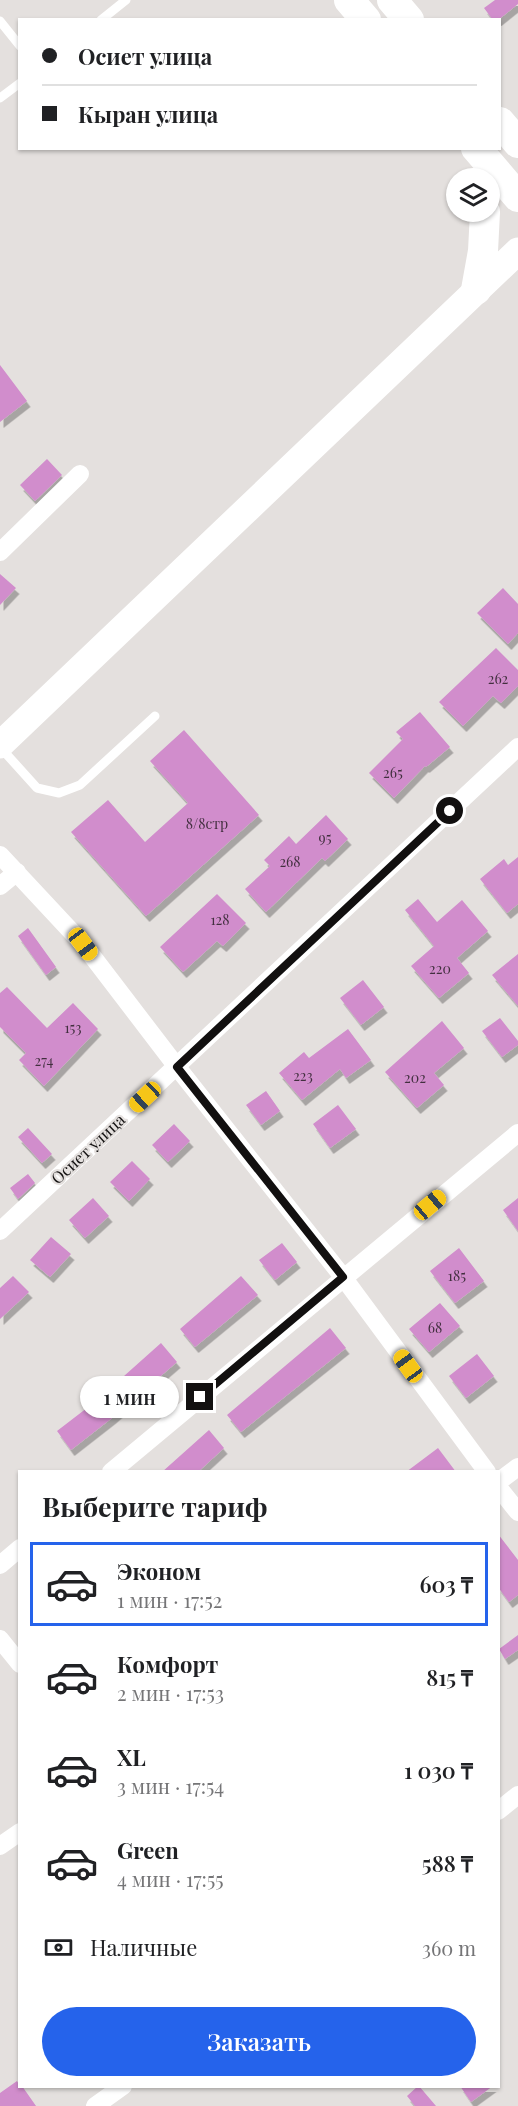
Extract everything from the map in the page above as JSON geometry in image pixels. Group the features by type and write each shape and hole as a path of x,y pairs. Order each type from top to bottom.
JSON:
{"main road":[{"path":"349,0 364,18"},
{"path":"392,0 407,18"},
{"path":"501,123 518,143"},
{"path":"476,150 479,168"},
{"path":"478,150 518,197"},
{"path":"476,290 483,251 484,222"}],"street":[{"path":"0,746 518,251"},
{"path":"0,552 80,474"},
{"name":"Осиет улица","path":"0,1231 518,747"},
{"path":"0,855 83,944 343,1277 486,1470"},
{"path":"0,886 16,872"},
{"path":"113,1470 518,1133"},
{"path":"500,1480 518,1467"},
{"path":"500,1489 518,1512"},
{"path":"0,1565 18,1550"},
{"path":"0,1639 18,1662"},
{"path":"500,1808 518,1795"},
{"path":"0,1846 18,1833"},
{"path":"95,2106 120,2088"}],"lane":[{"path":"104,18 126,0"},
{"path":"0,21 18,44"},
{"path":"1,95 18,84"},
{"path":"0,746 37,788 59,793 80,785 155,716"}],"building":[{"path":"495,0 518,0 518,4 500,18 492,18 484,8"},
{"path":"0,365 27,401 0,422"},
{"path":"47,459 62,475 35,501 20,485"},
{"path":"0,574 16,588 0,605"},
{"path":"503,588 518,604 518,633 508,644 477,613"},
{"path":"496,648 518,670 518,686 501,703 493,696 463,726 439,702"},
{"path":"420,712 450,747 425,766 394,798 369,773 403,739 396,732"},
{"path":"184,730 259,815 146,916 71,832 108,800 145,842 188,803 150,761"},
{"path":"326,815 348,839 325,861 322,858 266,912 245,889 270,866 264,860 289,836 296,844"},
{"path":"518,857 518,904 507,913 480,879 504,859 508,865"},
{"path":"217,894 246,923 223,946 217,941 183,972 160,947"},
{"path":"418,899 437,922 462,900 488,931 457,958 469,973 439,998 411,966 434,946 405,910"},
{"path":"28,928 56,967 46,975 18,936"},
{"path":"518,954 518,1006 492,975"},
{"path":"363,980 384,1007 361,1025 340,998"},
{"path":"7,987 47,1028 73,1003 98,1029 44,1086 19,1060 26,1053 0,1027 0,993"},
{"path":"500,1018 518,1041 518,1045 502,1057 482,1031"},
{"path":"442,1021 464,1048 434,1073 444,1085 417,1108 385,1072"},
{"path":"348,1029 371,1060 346,1078 340,1069 302,1100 279,1073 304,1052 309,1058"},
{"path":"266,1091 280,1111 261,1125 246,1105"},
{"path":"338,1105 356,1129 330,1148 313,1124"},
{"path":"174,1124 190,1141 168,1162 152,1145"},
{"path":"28,1128 52,1154 42,1163 18,1137"},
{"path":"132,1161 150,1179 129,1201 110,1182"},
{"path":"28,1174 35,1183 18,1199 10,1188"},
{"path":"93,1198 109,1216 85,1238 69,1220"},
{"path":"518,1198 518,1231 503,1210"},
{"path":"51,1237 71,1254 50,1277 30,1260"},
{"path":"282,1243 297,1262 275,1280 259,1260"},
{"path":"459,1248 484,1281 455,1303 430,1271"},
{"path":"13,1276 29,1292 0,1319 0,1288"},
{"path":"241,1276 258,1295 195,1347 180,1329"},
{"path":"440,1303 460,1326 429,1352 409,1329"},
{"path":"330,1328 346,1348 241,1432 227,1415"},
{"path":"161,1343 177,1362 71,1450 57,1431 96,1401"},
{"path":"477,1354 494,1376 466,1398 449,1376"},
{"path":"209,1430 224,1448 200,1470 164,1470"},
{"path":"438,1448 454,1470 409,1470"},
{"path":"500,1537 518,1560 518,1595 509,1602 500,1590"},
{"path":"518,1635 518,1650 505,1659 500,1648"},
{"path":"17,2081 18,2088 23,2088 36,2106 0,2106 0,2093"},
{"path":"416,2088 421,2088 436,2106 415,2106 407,2096"},
{"path":"461,2088 490,2088 471,2102"}],"route":[{"path":"200,1397 343,1277 177,1067 450,811"}]}
